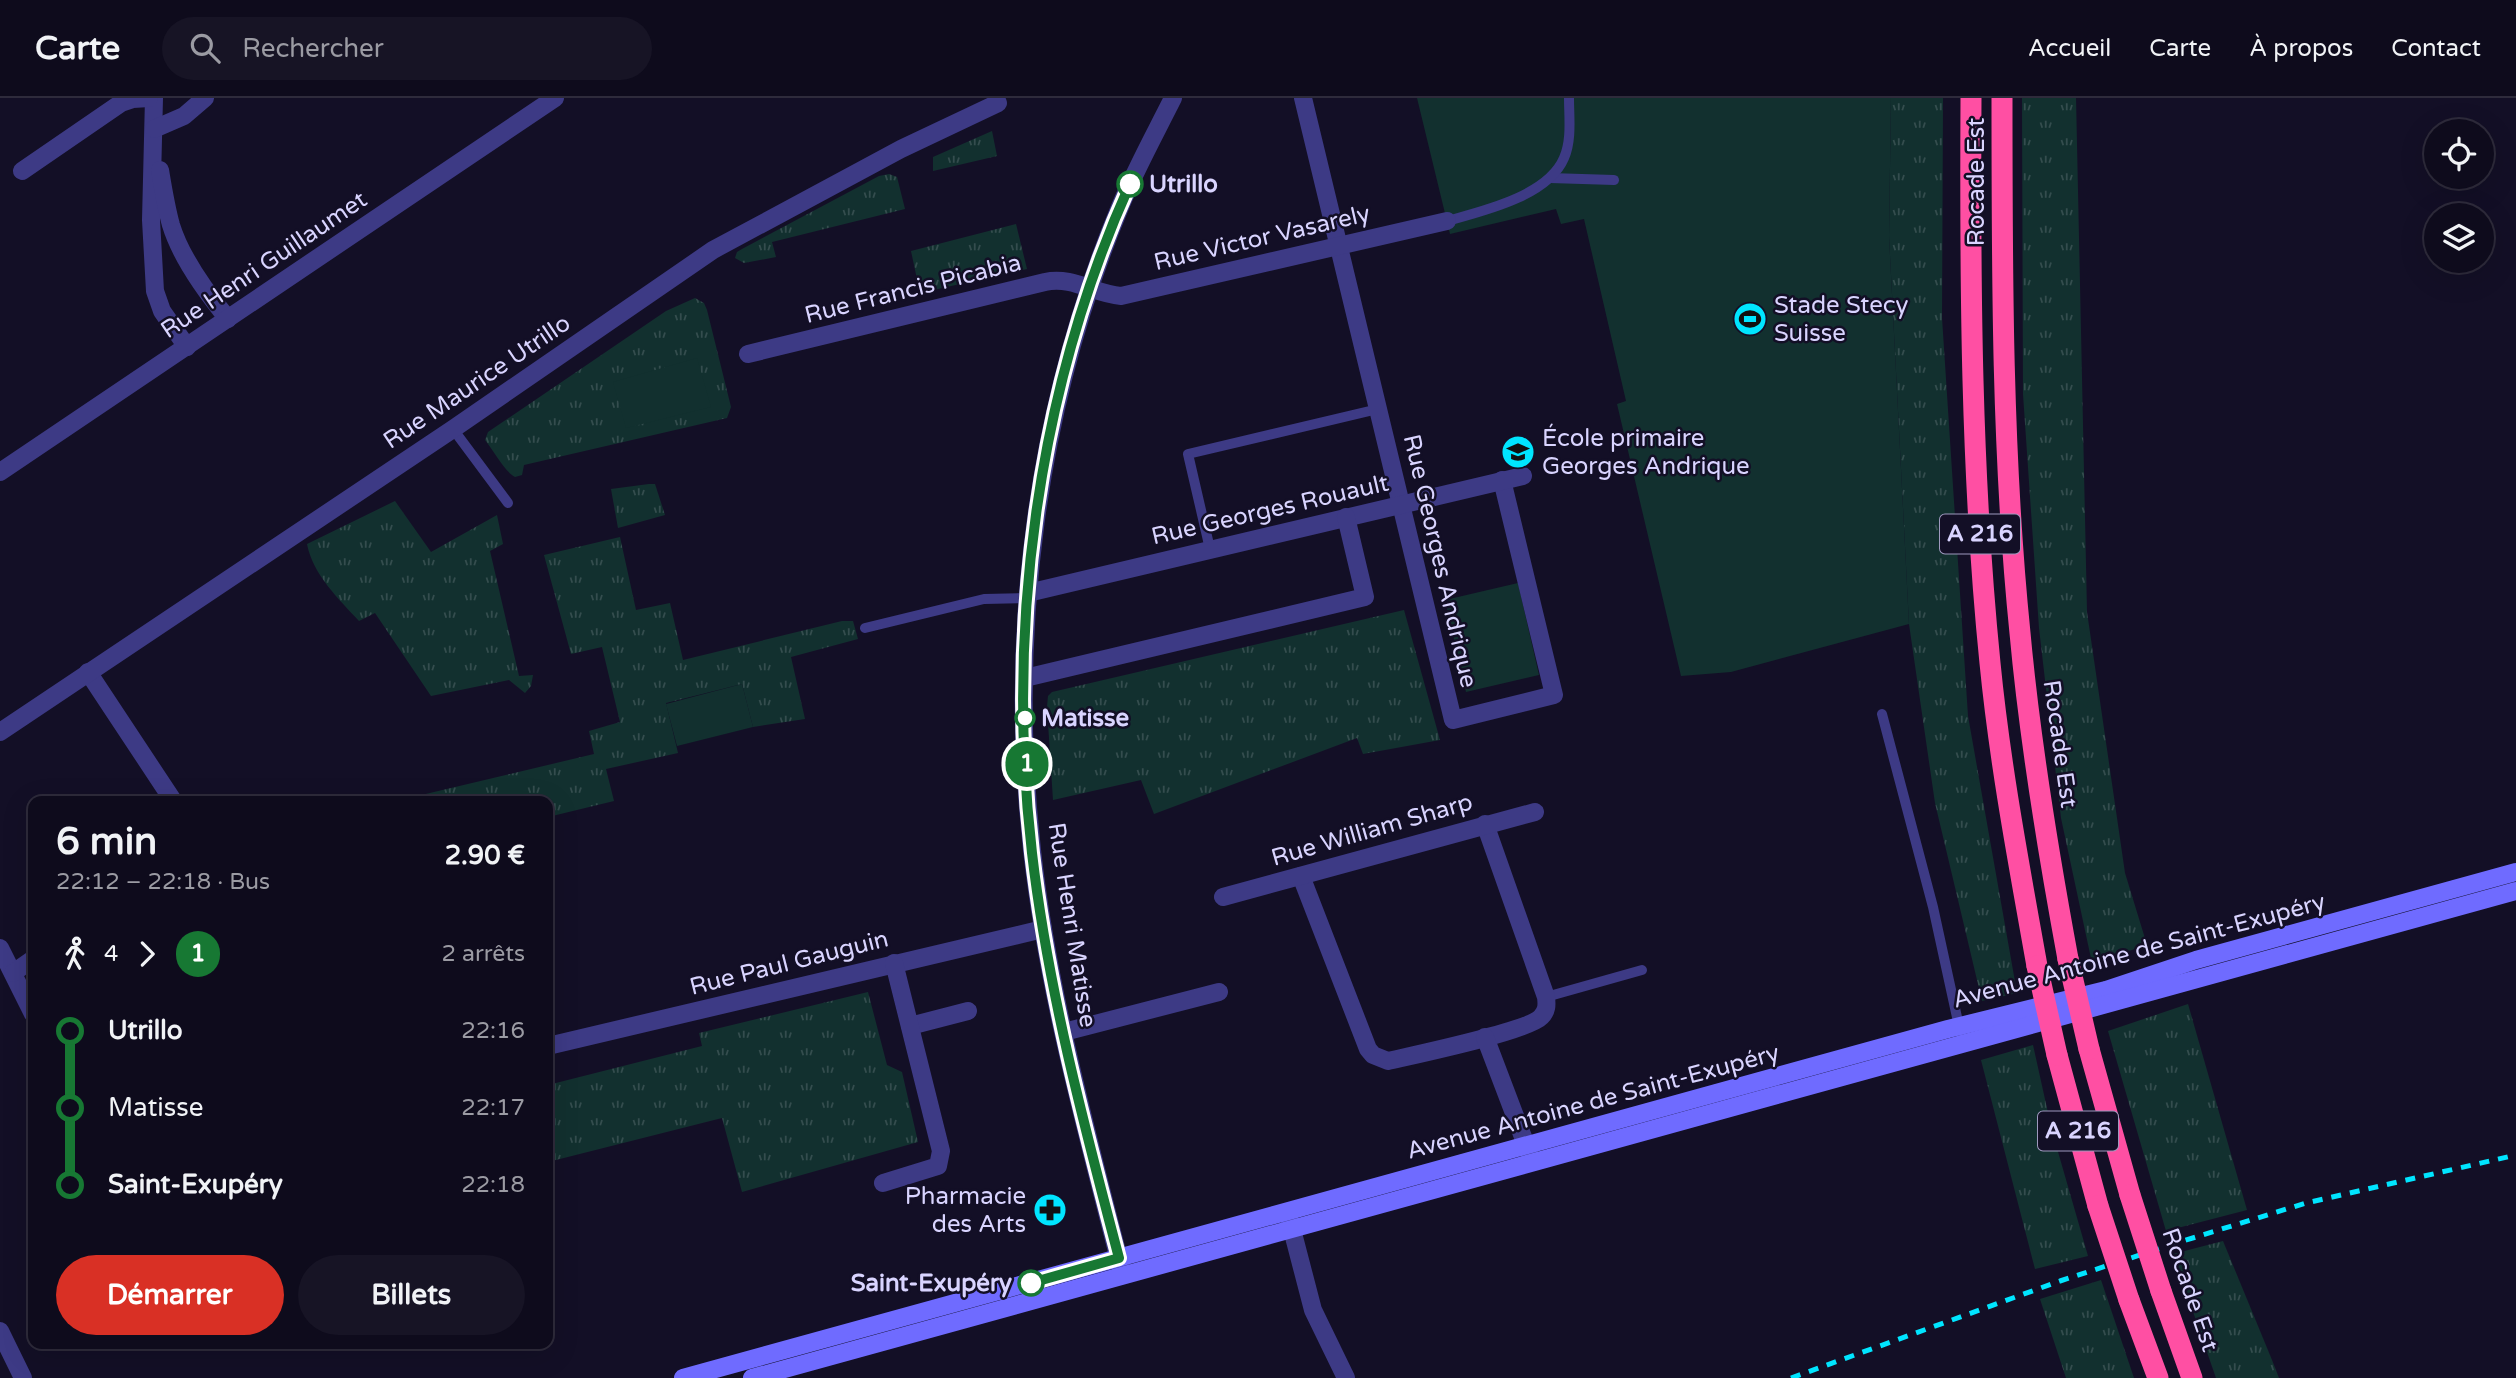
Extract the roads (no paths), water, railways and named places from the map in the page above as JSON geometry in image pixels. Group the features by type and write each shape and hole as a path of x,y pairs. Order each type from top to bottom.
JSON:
{"highway":[{"name":"Rocade Est","path":"1970,98 1973,410 1985,606 2007,791 2037,966 2057,1055 2098,1206 2158,1378"},
{"name":"Rocade Est","path":"2002,98 2001,214 2007,448 2020,631 2039,789 2068,958 2089,1049 2130,1195 2192,1378"}],"main road":[{"name":"Avenue Antoine de Saint-Exupéry","path":"683,1378 1290,1220 1533,1162 1961,1035 2196,960 2516,872"},
{"name":"Avenue Antoine de Saint-Exupéry","path":"1290,1220 1526,1145 2516,891"},
{"name":"Avenue Antoine de Saint-Exupéry","path":"752,1378 1121,1266"}],"street":[{"path":"22,171 121,103 152,98 154,129 151,220 155,291 162,311 187,347"},
{"path":"154,129 184,116 205,98"},
{"name":"Rue Henri Guillaumet","path":"0,472 555,98"},
{"name":"Rue Henri Matisse","path":"1121,1266 1063,1032 1043,929 1028,813 1025,678 1028,596 1037,506 1064,368 1089,288 1120,206 1173,98"},
{"name":"Rue Georges Andrique","path":"1303,98 1453,720 1554,695 1502,480"},
{"name":"Rue Maurice Utrillo","path":"0,732 729,241 901,149 1002,100"},
{"path":"154,129 171,225 202,283 228,319"},
{"name":"Rue Victor Vasarely","path":"1089,288 1112,296 1130,295 1447,221"},
{"name":"Rue Francis Picabia","path":"748,354 1053,280 1068,281 1089,288"},
{"name":"Rue Georges Rouault","path":"1028,596 1210,549 1523,476"},
{"path":"1025,678 1365,597 1346,517"},
{"path":"88,672 170,796"},
{"name":"Rue William Sharp","path":"1223,897 1535,812"},
{"path":"1301,876 1368,1049 1373,1055 1388,1061 1485,1037 1540,1019 1545,1012 1546,997 1485,824"},
{"name":"Rue Paul Gauguin","path":"553,1045 1043,929"},
{"path":"0,948 28,1004"},
{"path":"13,973 28,962"},
{"path":"883,1182 938,1166 941,1151 894,963"},
{"path":"1063,1032 1219,992"},
{"path":"910,1026 968,1011"},
{"path":"1485,1037 1533,1162"},
{"path":"1290,1220 1313,1310 1346,1378"},
{"path":"0,1331 23,1378"}],"lane":[{"path":"1447,221 1513,200 1550,178 1563,160 1567,149 1569,98"},
{"path":"1550,178 1614,180"},
{"path":"1210,549 1188,454 1378,409"},
{"path":"453,429 508,503"},
{"path":"865,628 984,599 1028,596"},
{"path":"1882,714 1933,906 1961,1035"},
{"path":"1546,997 1642,970"}],"railway":[{"path":"1791,1378 2060,1281 2306,1203 2516,1155"}],"place":[{"name":"Utrillo","path":"1130,184"},
{"name":"Stade Stecy Suisse","path":"1750,319"},
{"name":"École primaire Georges Andrique","path":"1518,452"},
{"name":"Matisse","path":"1025,718"},
{"name":"Pharmacie des Arts","path":"1050,1210"},
{"name":"Saint-Exupéry","path":"1031,1283"}]}
